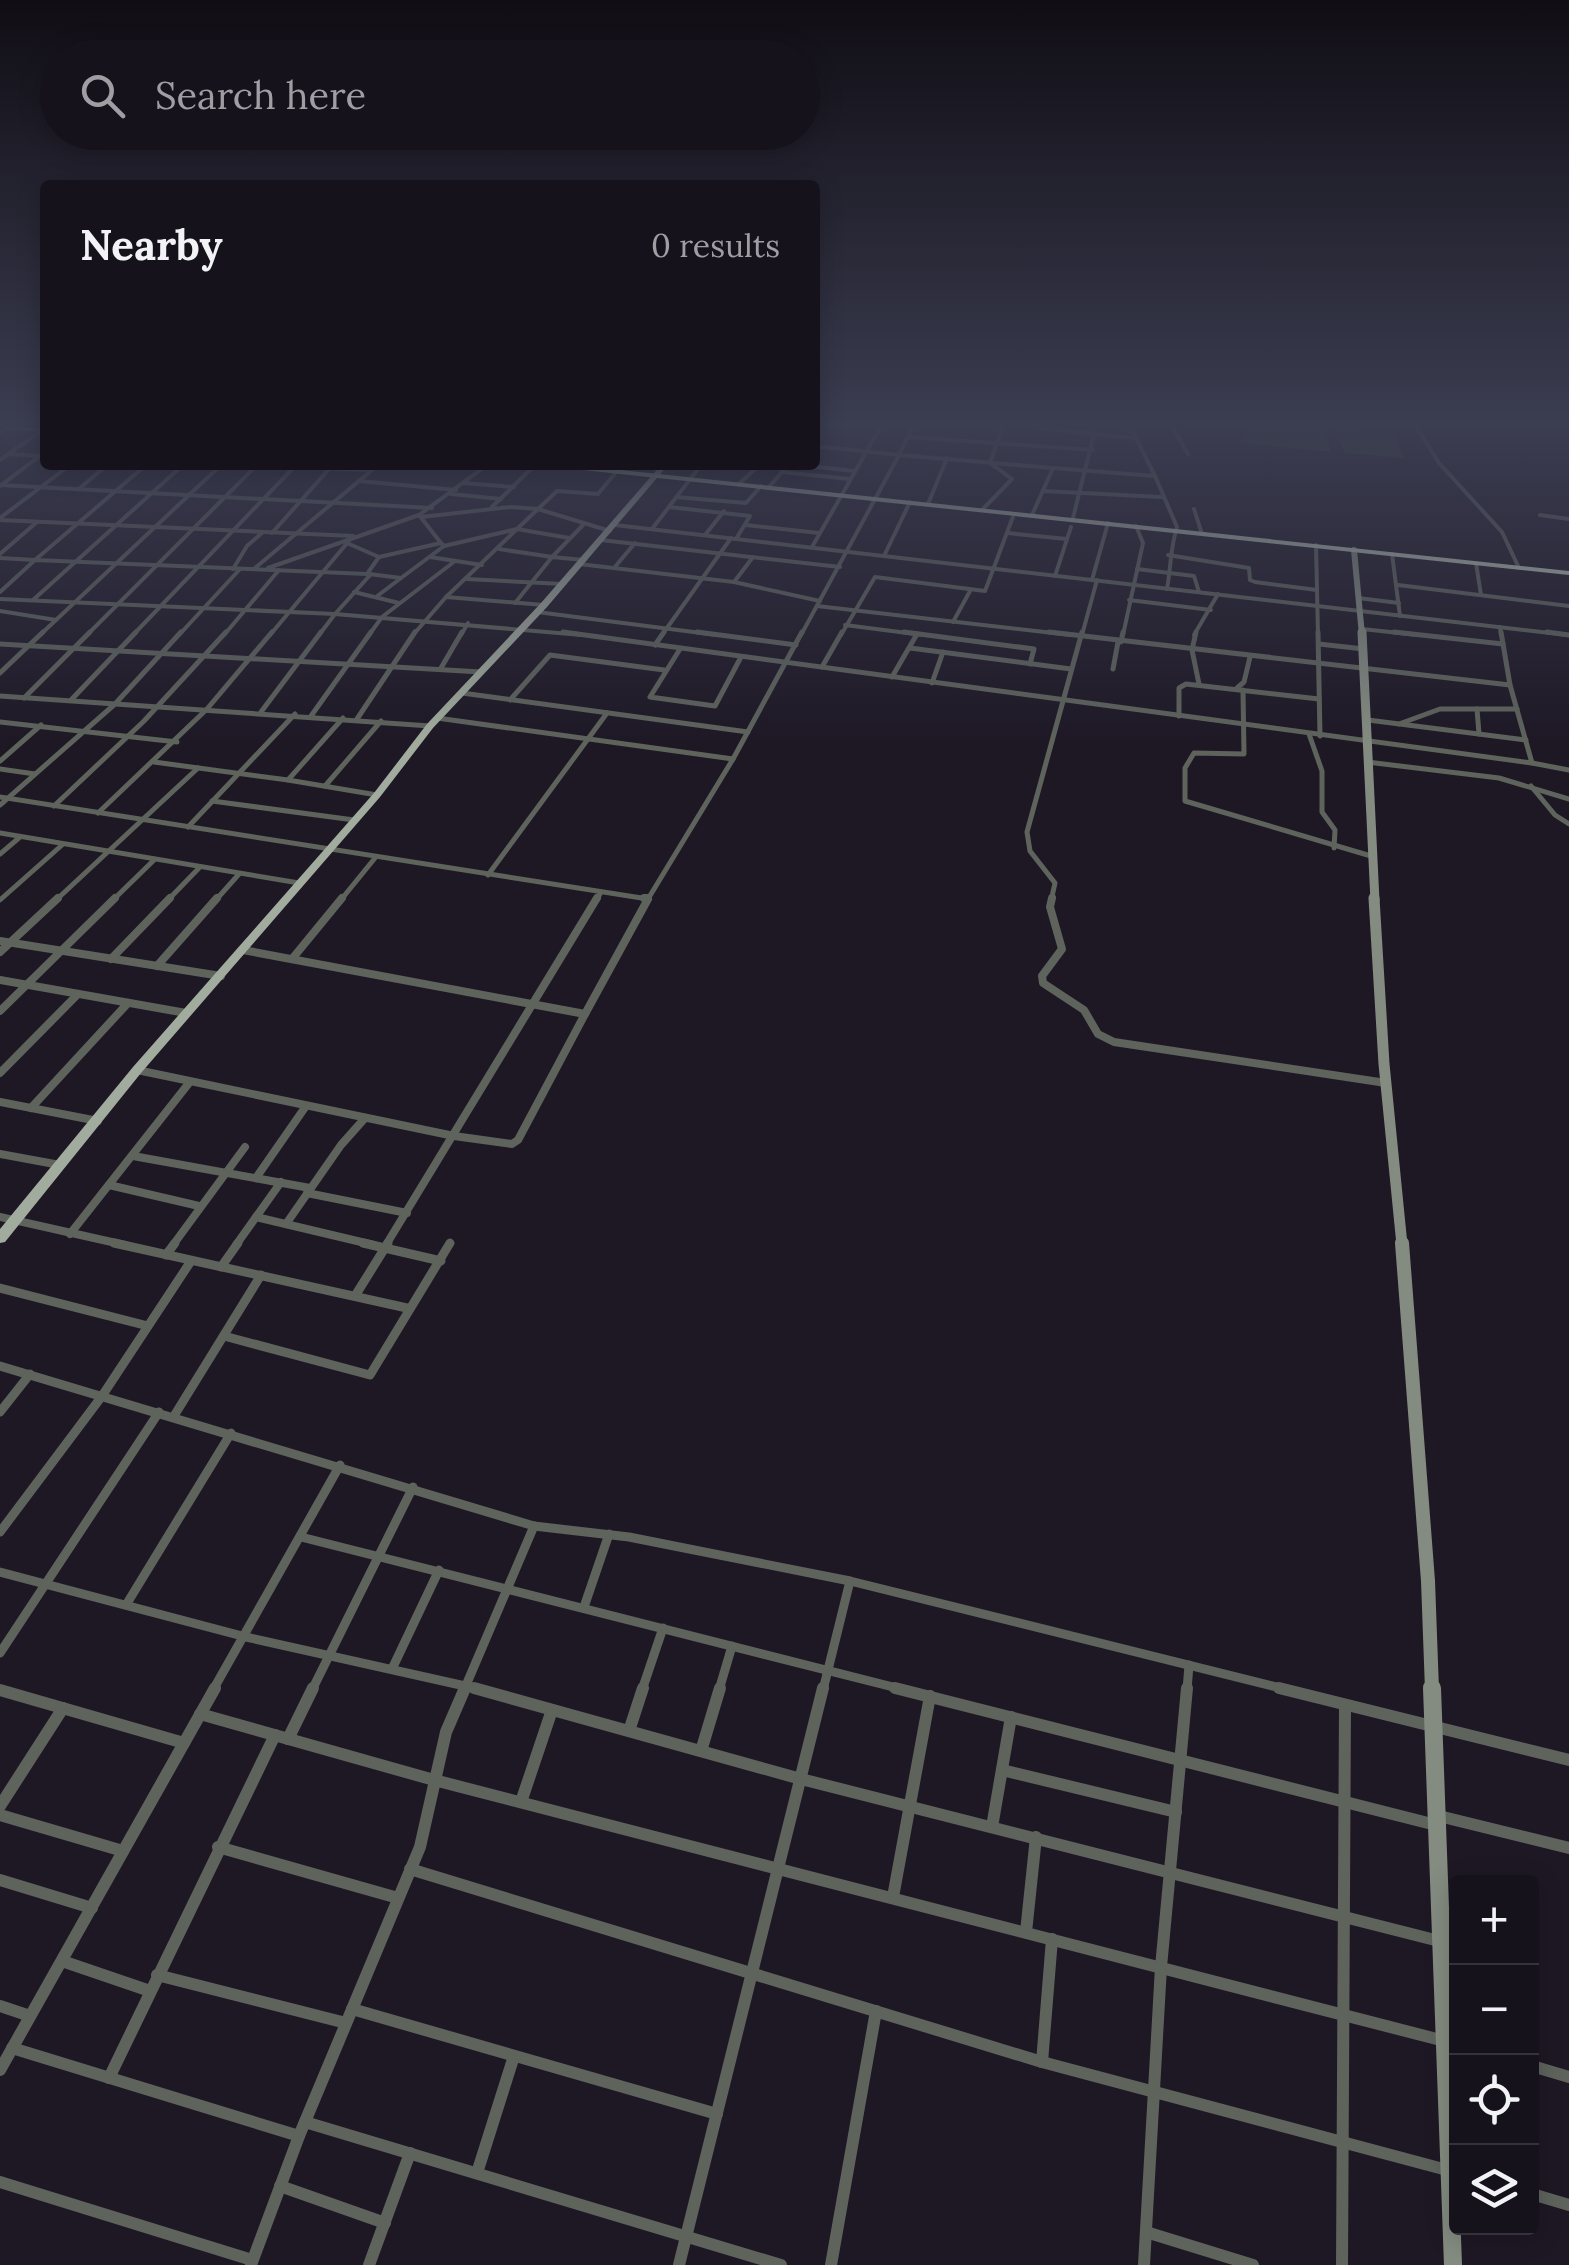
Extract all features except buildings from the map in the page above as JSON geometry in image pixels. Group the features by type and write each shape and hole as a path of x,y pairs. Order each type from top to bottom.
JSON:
{"highway":[{"path":"1202,534 1569,573"}],"main road":[{"path":"0,1238 137,1070 377,795 433,722 607,534"}],"street":[{"path":"0,556 24,534"},
{"path":"0,596 65,534"},
{"path":"33,600 105,534"},
{"path":"0,673 148,534"},
{"path":"24,698 188,534"},
{"path":"70,700 229,534"},
{"path":"0,805 115,704 166,653 236,569 246,546 261,534"},
{"path":"289,534 353,536"},
{"path":"254,569 296,534"},
{"path":"266,569 361,534"},
{"path":"433,534 442,545"},
{"path":"347,543 379,557 499,534"},
{"path":"356,719 424,619 514,534"},
{"path":"542,534 569,538"},
{"path":"515,603 573,534"},
{"path":"613,534 635,544 840,567"},
{"path":"694,534 1318,606 1399,603"},
{"path":"654,645 737,534"},
{"path":"812,547 819,534"},
{"path":"137,1070 454,1136 503,1145 518,1140 648,898 733,759 857,534"},
{"path":"884,556 895,534"},
{"path":"822,668 875,577 986,591 1007,534"},
{"path":"1013,534 1068,540"},
{"path":"1055,576 1069,534"},
{"path":"1106,534 1027,843 1056,888 1050,907 1062,949 1042,976 1044,982 1084,1010 1098,1034 1114,1042 1386,1083"},
{"path":"1113,669 1142,543 1139,534"},
{"path":"1167,589 1171,573 1168,554 1175,534"},
{"path":"1503,534 1519,568"},
{"path":"98,813 207,709 353,536"},
{"path":"614,568 635,544"},
{"path":"376,597 442,545"},
{"path":"1316,545 1320,736"},
{"path":"499,550 734,582 858,610 1510,685"},
{"path":"1354,550 1366,670 1371,856 1386,1083 1404,1254 1428,1581 1440,1941 1449,2032"},
{"path":"1168,554 1234,562 1249,568 1250,580 1255,582 1317,590"},
{"path":"1392,554 1400,616"},
{"path":"0,556 401,578"},
{"path":"262,712 379,557"},
{"path":"430,557 482,565"},
{"path":"734,582 753,557"},
{"path":"311,716 382,617 455,561"},
{"path":"1476,563 1481,595"},
{"path":"1137,569 1198,579 1199,592"},
{"path":"54,806 134,735 210,656 279,570"},
{"path":"467,579 563,584"},
{"path":"1398,585 1569,606"},
{"path":"953,622 970,591"},
{"path":"354,592 399,603"},
{"path":"1199,684 1192,650 1194,635 1218,594"},
{"path":"0,596 523,627 1569,770"},
{"path":"446,597 515,603 796,645"},
{"path":"1130,600 1211,610"},
{"path":"1359,605 1400,616 1569,635"},
{"path":"0,611 56,620"},
{"path":"931,635 938,620"},
{"path":"441,668 468,623"},
{"path":"845,625 1034,649"},
{"path":"1500,627 1510,685 1532,763"},
{"path":"1362,629 1503,644"},
{"path":"1030,664 1041,632"},
{"path":"892,677 917,634"},
{"path":"0,644 482,672"},
{"path":"1318,644 1364,649"},
{"path":"680,648 650,696 715,706 741,656"},
{"path":"910,648 1072,669"},
{"path":"932,683 942,652"},
{"path":"510,700 550,655 664,670"},
{"path":"1250,656 1239,689 1244,754 1194,754 1187,760 1185,801 1371,856"},
{"path":"1179,716 1180,686 1199,684 1319,700"},
{"path":"462,693 748,732"},
{"path":"0,696 433,722 733,759"},
{"path":"1399,724 1422,714 1517,708"},
{"path":"1477,709 1479,734"},
{"path":"488,874 607,713"},
{"path":"187,827 295,714"},
{"path":"288,780 343,718"},
{"path":"1368,720 1526,740"},
{"path":"325,786 381,721"},
{"path":"0,723 176,742"},
{"path":"0,761 41,726"},
{"path":"1309,734 1322,771 1322,812 1336,830 1334,848"},
{"path":"154,762 377,795"},
{"path":"1368,762 1556,790 1569,799"},
{"path":"1517,762 1520,784"},
{"path":"0,952 198,768"},
{"path":"0,769 35,774"},
{"path":"1531,786 1569,824"},
{"path":"4,798 648,898"},
{"path":"212,801 354,820"},
{"path":"0,833 299,883"},
{"path":"0,854 20,837"},
{"path":"0,900 62,845"},
{"path":"292,960 375,858"},
{"path":"0,1011 154,860"},
{"path":"111,959 200,868"},
{"path":"157,966 239,874"},
{"path":"355,1296 602,892"},
{"path":"0,940 221,976"},
{"path":"243,950 585,1014"},
{"path":"0,980 186,1014"},
{"path":"0,1073 78,994"},
{"path":"30,1108 128,1003"},
{"path":"70,1234 189,1083"},
{"path":"0,1102 98,1122"},
{"path":"256,1178 306,1106"},
{"path":"286,1224 365,1118"},
{"path":"166,1255 245,1148"},
{"path":"0,1154 61,1165"},
{"path":"132,1156 281,1182 408,1213"},
{"path":"220,1267 281,1182"},
{"path":"109,1185 200,1206"},
{"path":"0,1217 408,1308"},
{"path":"256,1217 441,1261"},
{"path":"224,1336 370,1375 450,1243"},
{"path":"0,1532 102,1396 191,1261"},
{"path":"174,1416 261,1275"},
{"path":"0,1288 148,1326"},
{"path":"0,1366 534,1526 609,1534 850,1581 1569,1760"},
{"path":"0,1412 30,1374"},
{"path":"0,1653 160,1412"},
{"path":"126,1605 231,1433"},
{"path":"0,2070 340,1466"},
{"path":"109,2078 218,1847 330,1656 413,1487"},
{"path":"0,2182 252,2263 302,2129 427,1826 446,1732 534,1526"},
{"path":"584,1607 609,1534"},
{"path":"301,1536 1344,1801 1569,1848"},
{"path":"392,1669 439,1570"},
{"path":"0,1572 246,1637 464,1685 801,1779 1440,1941"},
{"path":"679,2265 850,1581"},
{"path":"629,1731 663,1628"},
{"path":"702,1751 732,1646"},
{"path":"1144,2265 1161,1967 1190,1666"},
{"path":"0,1690 184,1743"},
{"path":"893,1898 930,1696"},
{"path":"1342,2265 1344,1704"},
{"path":"0,1806 63,1708"},
{"path":"521,1802 552,1710"},
{"path":"200,1714 434,1780 1449,2042"},
{"path":"992,1827 1011,1717"},
{"path":"1002,1770 1176,1812"},
{"path":"0,1815 123,1850"},
{"path":"1026,1932 1036,1838"},
{"path":"218,1847 398,1898"},
{"path":"410,1869 1042,2062 1449,2170"},
{"path":"0,1880 92,1908"},
{"path":"1042,2062 1052,1939"},
{"path":"62,1961 150,1991"},
{"path":"157,1975 346,2023"},
{"path":"0,2006 30,2016"},
{"path":"352,2008 717,2114"},
{"path":"831,2265 876,2011"},
{"path":"12,2048 302,2129 410,2153 781,2265"},
{"path":"1450,2055 1452,2145"},
{"path":"477,2173 514,2056"},
{"path":"1539,2068 1569,2077"},
{"path":"370,2265 410,2153"},
{"path":"280,2186 385,2223"},
{"path":"1539,2196 1569,2205"},
{"path":"1146,2232 1254,2265"},
{"path":"1453,2235 1453,2265"}]}
